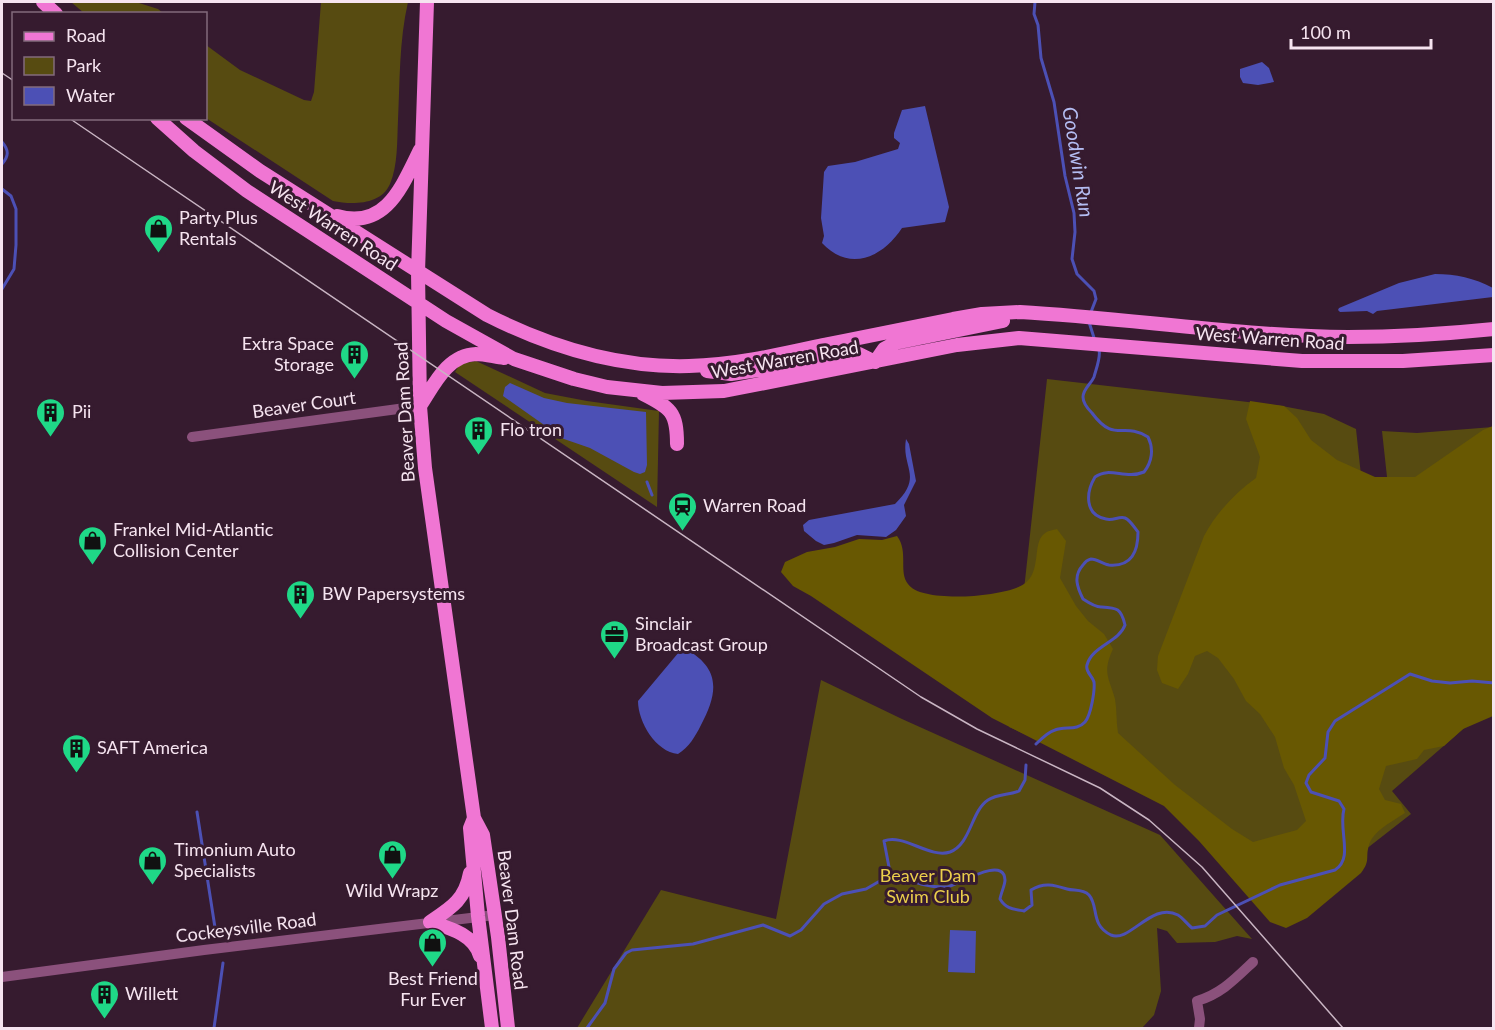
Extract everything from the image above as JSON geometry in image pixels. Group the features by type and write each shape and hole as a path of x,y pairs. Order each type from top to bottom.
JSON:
{"main road":[{"name":"Beaver Dam Road","path":"427,2 418,272 420,406 426,477 474,818 483,835 508,1029"},
{"name":"West Warren Road","path":"159,120 194,151 247,191 477,339 514,359 574,379 636,391 690,393 724,391 985,340 1019,338 1262,358 1344,362 1494,355"},
{"name":"West Warren Road","path":"189,120 234,153 478,310 522,333 580,353 661,365 733,363 982,314 1020,312 1347,337 1403,336 1494,329"},
{"path":"326,213 353,221 381,211 399,193 422,146"},
{"path":"661,365 730,374 779,367 846,353 859,354 875,362 884,349 895,343 976,325 1049,314"},
{"path":"420,406 446,367 452,362 464,356 477,354 514,359"},
{"path":"636,391 663,404 673,414 677,427 677,444"},
{"name":"Beaver Dam Road","path":"474,818 470,828 492,1029"},
{"path":"430,922 450,909 468,887 473,856"},
{"path":"430,922 458,932 478,948 485,975"}],"street":[{"name":"Beaver Court","path":"192,437 420,406"},
{"name":"Cockeysville Road","path":"2,977 495,915"},
{"path":"1199,1029 1197,1001 1211,997 1222,990 1253,962"}],"green space":[{"path":"71,2 139,3 162,12 83,12"},
{"path":"321,2 408,2 401,46 394,169 390,184 380,196 357,203 333,201 207,119 207,46 240,70 304,100 311,101 314,92"},
{"path":"476,361 545,393 659,411 657,507 455,372 460,364"},
{"path":"1047,379 1282,406 1324,414 1356,429 1364,503 1387,477 1382,431 1417,433 1493,427 1493,703 1392,791 1411,814 1274,921 1161,796 1009,727"},
{"name":"Beaver Dam Swim Club","path":"821,680 1160,835 1252,939 1237,936 1215,942 1177,943 1167,931 1157,928 1161,991 1154,1015 1142,1028 577,1028 661,890 776,919"}],"shaded area":[{"path":"1250,401 1284,406 1297,418 1311,440 1337,460 1375,477 1415,477 1483,430 1493,426 1493,716 1463,729 1444,746 1424,750 1417,759 1386,766 1379,789 1385,800 1401,804 1405,813 1384,827 1371,840 1367,862 1361,873 1307,918 1286,928 1270,922 1199,841 1164,806 992,718 793,586 781,572 785,562 807,552 835,547 859,539 882,540 897,536 901,542 905,579 916,590 946,596 983,595 1014,589 1030,579 1040,538 1047,532 1057,529 1066,541 1060,578 1076,606 1088,621 1104,634 1113,649 1107,670 1115,699 1118,733 1175,785 1232,829 1253,842 1297,830 1306,821 1294,785 1284,768 1275,737 1260,714 1246,701 1234,679 1218,658 1207,651 1195,656 1188,674 1178,689 1162,683 1157,670 1158,656 1204,536 1214,519 1227,504 1256,478 1260,457 1246,419"}],"water":[{"path":"1262,62 1269,68 1274,82 1258,85 1243,83 1240,69"},
{"path":"925,106 949,207 945,222 902,228 885,247 865,258 844,257 833,252 822,243 824,236 821,218 824,172 828,166 855,162 898,149 900,143 894,138 894,133 902,110"},
{"path":"1435,274 1472,279 1493,288 1493,297 1377,311 1373,314 1367,311 1340,312 1338,310 1399,283"},
{"path":"510,383 544,398 567,403 646,412 647,465 645,472 640,474 634,472 590,448 564,439 503,396 505,387"},
{"path":"906,439 916,481 904,505 906,516 896,530 886,537 857,535 824,545 804,531 803,525 809,520 895,504 904,494 910,479 905,449"},
{"path":"686,649 706,665 711,673 713,692 707,713 696,734 689,745 678,754 662,748 650,735 641,718 638,701 679,652"},
{"path":"950,930 976,931 975,973 948,972"}],"waterway":[{"name":"Goodwin Run","path":"1035,2 1034,14 1038,25 1041,58 1054,102 1065,176 1074,213 1075,232 1072,259 1077,274 1094,291 1096,299 1091,312"},
{"path":"2,142 7,153 2,164"},
{"path":"2,189 11,196 16,209 14,269 2,289"},
{"name":"Goodwin Run","path":"1089,322 1095,341"},
{"name":"Goodwin Run","path":"1036,744 1052,731 1075,727 1085,722 1091,708 1094,686 1087,665 1094,653 1117,636 1125,625 1118,610 1096,606 1083,599 1077,582 1078,573 1087,561 1093,559 1109,565 1117,565 1128,560 1137,545 1138,532 1129,520 1099,517 1090,508 1090,489 1095,477 1106,473 1130,475 1144,472 1151,455 1148,437 1132,431 1107,428 1085,404 1083,394 1094,377 1099,360 1099,350"},
{"path":"647,482 652,495"},
{"path":"587,1028 605,1003 614,969 626,953 632,950 693,944 763,925 790,936 801,930 824,904 842,894 866,889 892,874 926,885 947,887 979,874 997,870 1003,873 1005,880 1000,899 1007,907 1024,911 1032,905 1031,890 1040,886 1053,885 1081,891 1087,893 1092,899 1097,921 1104,931 1111,935 1118,936 1126,933 1150,917 1168,912 1178,915 1192,928 1205,926 1217,915 1280,885 1335,870 1341,865 1345,851 1344,809 1339,801 1311,792 1306,783 1309,775 1325,758 1328,732 1335,721 1410,674 1432,681 1450,683 1472,681 1494,683"},
{"name":"Goodwin Run","path":"884,877 889,867 884,841 900,840 934,852 950,852 957,848 967,835 982,805 995,797 1019,791 1025,780 1026,765"},
{"path":"197,812 216,934"},
{"path":"214,1028 223,963"}],"tram line":[{"path":"2,73 12,80"},
{"path":"72,120 921,697 977,729 1100,788 1149,820 1202,867 1343,1028"}],"place":[{"name":"Party Plus Rentals","path":"158,254"},
{"name":"Extra Space Storage","path":"355,380"},
{"name":"Pii","path":"51,438"},
{"name":"Flo tron","path":"479,456"},
{"name":"Warren Road","path":"682,532"},
{"name":"Frankel Mid-Atlantic Collision Center","path":"92,566"},
{"name":"BW Papersystems","path":"301,620"},
{"name":"Sinclair Broadcast Group","path":"614,660"},
{"name":"SAFT America","path":"76,774"},
{"name":"Wild Wrapz","path":"392,880"},
{"name":"Timonium Auto Specialists","path":"153,886"},
{"name":"Best Friend Fur Ever","path":"433,968"},
{"name":"Willett","path":"104,1020"}]}
